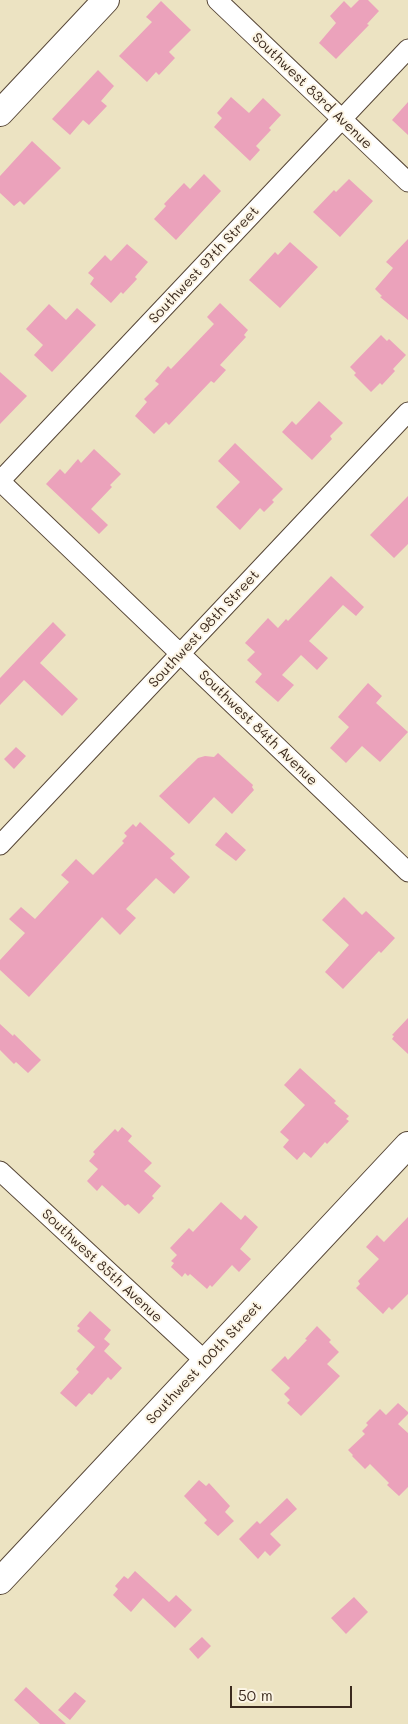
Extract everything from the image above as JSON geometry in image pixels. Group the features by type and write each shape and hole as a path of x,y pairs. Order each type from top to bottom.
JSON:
{"street":[{"path":"0,113 106,0"},
{"name":"Southwest 83rd Avenue","path":"217,0 408,182"},
{"name":"Southwest 97th Street","path":"0,481 408,49"},
{"name":"Southwest 98th Street","path":"0,845 408,412"},
{"name":"Southwest 84th Avenue","path":"0,481 408,872"},
{"name":"Southwest 100th Street","path":"0,1581 408,1145"},
{"name":"Southwest 85th Avenue","path":"0,1170 205,1362"}],"building":[{"path":"359,0 368,0 379,11 367,24 369,25 336,59 319,43 336,23 330,16 344,1 351,8"},
{"path":"161,1 191,30 169,52 175,58 159,75 156,72 147,82 119,56 152,22 146,17"},
{"path":"98,70 114,86 101,101 107,106 89,125 83,120 70,135 52,119"},
{"path":"231,97 249,113 263,98 281,115 269,128 271,130 256,146 260,150 250,161 214,127 222,118 217,113"},
{"path":"408,102 408,135 392,120"},
{"path":"32,141 61,168 24,205 20,201 14,206 0,193 0,176"},
{"path":"204,174 221,191 176,240 154,219 166,206 164,204 184,183 190,189"},
{"path":"349,179 373,201 340,237 313,212 334,190 336,192"},
{"path":"408,239 408,320 380,297 382,296 375,289 393,268 386,262"},
{"path":"290,242 318,267 280,308 249,280 275,252 278,255"},
{"path":"127,244 148,262 135,277 137,279 123,294 121,292 111,303 90,284 94,278 88,273 105,255 111,261"},
{"path":"220,303 248,330 244,335 246,337 220,365 226,370 214,383 211,381 169,425 166,422 154,434 135,416 147,402 144,399 159,384 155,381 168,366 171,369 214,324 207,317"},
{"path":"49,304 66,320 77,308 96,325 52,372 34,355 43,345 26,329"},
{"path":"381,335 387,341 389,339 406,355 382,385 380,383 371,392 354,375 356,373 350,367"},
{"path":"0,372 27,396 0,424"},
{"path":"319,401 343,423 330,436 332,439 312,460 282,432 292,421 296,425"},
{"path":"235,443 283,489 264,512 260,508 240,530 216,507 240,482 218,461"},
{"path":"94,449 121,474 110,485 112,487 91,509 108,525 99,534 46,484 60,469 65,474 78,459 81,463"},
{"path":"408,496 408,544 394,558 370,535"},
{"path":"331,576 364,607 356,616 343,605 309,641 328,658 317,670 301,655 282,675 294,685 278,702 255,682 262,674 247,660 255,652 245,643 268,618 278,628 286,619 288,621"},
{"path":"53,622 66,635 40,663 78,699 62,716 24,680 0,705 0,678"},
{"path":"368,683 382,696 376,703 408,732 380,762 362,746 346,763 330,748 349,727 338,717"},
{"path":"16,747 26,756 14,769 4,759"},
{"path":"218,753 253,785 254,790 232,814 214,797 189,824 159,796 198,758 205,756 214,757"},
{"path":"140,822 175,854 170,858 190,877 174,894 156,878 126,909 136,918 120,935 102,917 29,997 0,970 0,960 25,933 9,919 21,907 35,919 69,882 61,875 76,859 93,875 124,843 122,841 127,836 124,833 133,824 136,827"},
{"path":"226,832 246,850 236,861 215,845"},
{"path":"344,897 362,915 366,911 395,938 381,953 379,951 343,989 325,972 349,945 322,920"},
{"path":"408,1018 408,1054 392,1039 394,1036 392,1035"},
{"path":"0,1024 13,1036 14,1034 41,1060 28,1073 16,1062 14,1064 0,1050"},
{"path":"300,1068 336,1101 334,1103 349,1116 346,1119 349,1121 327,1144 325,1142 311,1158 304,1152 297,1160 283,1147 289,1140 280,1132 305,1105 284,1085"},
{"path":"122,1127 132,1136 128,1141 152,1163 144,1171 161,1186 152,1196 154,1198 139,1214 128,1204 125,1206 102,1185 97,1191 87,1181 98,1169 89,1161 95,1154 93,1152 115,1129 118,1132"},
{"path":"221,1202 241,1220 245,1215 258,1227 240,1249 251,1259 239,1272 232,1265 212,1287 210,1285 207,1289 190,1274 188,1276 185,1273 182,1277 171,1267 174,1263 171,1261 177,1255 170,1248 189,1228 193,1232"},
{"path":"408,1217 408,1294 392,1310 389,1307 383,1314 356,1288 360,1284 358,1281 379,1259 366,1247 377,1235 384,1242"},
{"path":"90,1311 111,1330 104,1339 110,1344 104,1351 122,1368 111,1380 108,1377 92,1395 89,1393 76,1407 60,1393 79,1372 76,1369 95,1347 77,1331 80,1328 77,1326"},
{"path":"317,1326 331,1340 329,1342 339,1352 327,1364 340,1376 301,1416 287,1403 290,1400 284,1394 290,1388 271,1370 285,1356 288,1360"},
{"path":"398,1403 408,1412 398,1424 408,1433 408,1487 399,1496 387,1485 389,1483 370,1464 365,1469 348,1450 365,1434 362,1431 368,1425 366,1423 380,1409 386,1415"},
{"path":"199,1480 206,1486 209,1483 230,1506 225,1512 234,1521 218,1536 204,1523 207,1520 184,1496"},
{"path":"287,1498 297,1509 270,1534 281,1545 270,1556 265,1551 258,1559 239,1539 257,1521 260,1524"},
{"path":"135,1571 169,1602 176,1595 192,1610 175,1628 143,1598 131,1612 113,1595 118,1589 115,1586 124,1576 128,1579"},
{"path":"354,1597 368,1612 346,1634 331,1618"},
{"path":"202,1637 211,1646 198,1659 189,1649"},
{"path":"26,1687 66,1724 40,1724 14,1700"},
{"path":"75,1692 86,1701 70,1720 58,1710"}]}
